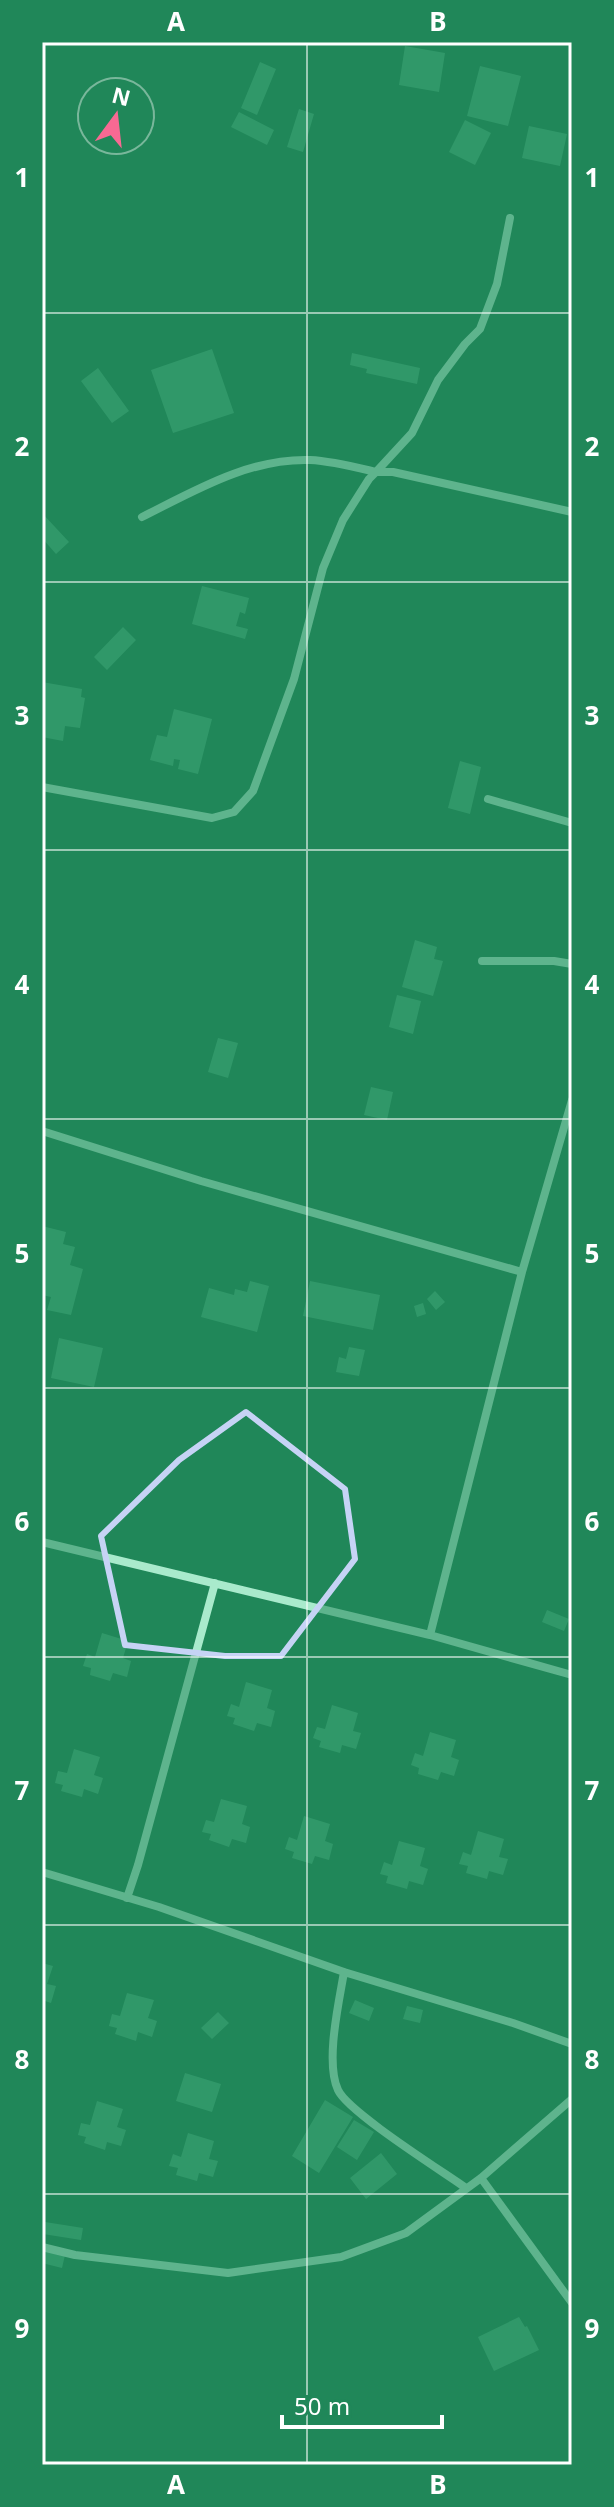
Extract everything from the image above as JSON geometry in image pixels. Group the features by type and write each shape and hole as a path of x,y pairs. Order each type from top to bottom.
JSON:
{"street":[{"path":"42,787 212,818 234,812 253,791 289,693 328,556 343,520 369,479 412,433 438,380 480,329 497,284 510,218"},
{"path":"142,517 219,478 262,465 308,460 393,472 572,512"},
{"path":"488,799 572,823"},
{"path":"482,961 572,964"},
{"path":"430,1635 522,1272 572,1100"},
{"path":"42,1131 201,1181 522,1272"},
{"path":"42,1542 430,1635 572,1675"},
{"path":"127,1898 215,1583"},
{"path":"42,1872 572,2044"},
{"path":"344,1972 333,2057 338,2091 354,2109 466,2188"},
{"path":"42,2247 75,2255 228,2273 341,2257 406,2233 481,2178 572,2099"},
{"path":"481,2178 572,2303"}],"highlighted area":[{"path":"246,1412 345,1489 355,1559 281,1656 225,1656 125,1645 101,1536 179,1460"}],"building":[{"path":"405,46 445,53 439,92 399,85"},
{"path":"260,62 276,69 257,115 241,108"},
{"path":"480,66 521,76 508,126 467,116"},
{"path":"299,109 314,114 303,152 287,147"},
{"path":"239,112 274,130 267,145 231,127"},
{"path":"465,120 491,133 475,165 449,152"},
{"path":"529,126 567,134 560,166 522,158"},
{"path":"212,349 234,413 173,433 151,370"},
{"path":"352,353 420,368 417,384 366,373 367,369 350,365"},
{"path":"98,368 129,411 112,423 81,381"},
{"path":"42,513 69,542 56,554 42,538"},
{"path":"202,586 249,598 245,614 240,612 236,626 248,629 245,639 192,624"},
{"path":"123,627 136,640 107,670 94,657"},
{"path":"42,682 82,689 81,697 85,698 80,728 65,726 63,741 42,737"},
{"path":"174,709 212,719 198,774 178,769 180,760 174,759 173,766 150,760 157,735 167,737"},
{"path":"460,761 481,767 470,814 448,808"},
{"path":"415,940 437,947 434,959 443,961 433,996 402,987"},
{"path":"397,995 421,1001 413,1034 389,1027"},
{"path":"218,1038 238,1043 228,1078 208,1072"},
{"path":"371,1087 393,1092 387,1120 364,1115"},
{"path":"42,1226 66,1232 63,1244 75,1247 70,1265 83,1269 71,1315 47,1310 51,1297 42,1295"},
{"path":"250,1281 269,1286 257,1332 201,1317 209,1288 234,1295 235,1289 247,1292"},
{"path":"310,1281 380,1295 373,1330 303,1316"},
{"path":"435,1291 445,1302 436,1310 427,1299"},
{"path":"423,1303 426,1314 417,1317 414,1306"},
{"path":"59,1338 103,1348 94,1387 51,1378"},
{"path":"349,1347 365,1350 359,1376 336,1372 339,1357 346,1359"},
{"path":"547,1610 569,1619 564,1631 542,1622"},
{"path":"102,1633 128,1641 123,1658 131,1661 127,1677 113,1673 110,1681 90,1675 91,1668 83,1666 87,1654 95,1657"},
{"path":"246,1682 272,1690 267,1708 275,1711 271,1727 257,1723 254,1731 233,1724 235,1718 227,1716 231,1704 239,1707"},
{"path":"332,1705 358,1713 353,1731 361,1733 356,1749 342,1745 340,1753 319,1747 321,1741 313,1738 317,1727 325,1729"},
{"path":"430,1732 456,1740 451,1757 459,1760 454,1776 441,1772 438,1780 418,1774 419,1768 411,1765 415,1753 423,1756"},
{"path":"74,1749 100,1757 94,1775 103,1778 98,1794 84,1789 82,1797 61,1791 63,1785 55,1783 58,1771 67,1773"},
{"path":"221,1799 247,1806 242,1824 250,1827 246,1843 232,1839 229,1847 209,1840 211,1834 202,1832 206,1820 214,1822"},
{"path":"304,1816 330,1824 325,1841 333,1844 329,1860 315,1856 312,1864 292,1858 294,1852 285,1849 289,1837 297,1840"},
{"path":"478,1831 504,1839 499,1857 508,1859 503,1875 489,1871 487,1879 466,1873 468,1866 459,1864 463,1852 471,1855"},
{"path":"399,1841 425,1848 420,1866 428,1869 423,1885 409,1881 407,1889 386,1883 388,1876 380,1874 384,1862 392,1865"},
{"path":"42,1963 53,1966 47,1984 56,1986 51,2003 42,2000"},
{"path":"127,1993 154,2000 148,2018 157,2021 152,2037 138,2032 136,2041 115,2034 117,2028 109,2026 112,2014 120,2016"},
{"path":"355,2000 374,2008 369,2021 349,2013"},
{"path":"407,2006 423,2010 420,2023 403,2019"},
{"path":"218,2012 229,2023 212,2039 201,2028"},
{"path":"185,2073 221,2084 212,2112 176,2101"},
{"path":"325,2100 353,2117 319,2173 292,2156"},
{"path":"97,2101 123,2109 117,2127 126,2130 121,2146 107,2142 105,2150 84,2143 86,2137 78,2135 81,2123 90,2125"},
{"path":"354,2120 374,2132 357,2160 337,2147"},
{"path":"188,2133 214,2141 209,2159 218,2161 213,2177 199,2173 197,2181 176,2175 178,2168 169,2166 173,2154 181,2157"},
{"path":"381,2153 397,2174 366,2199 350,2178"},
{"path":"45,2222 83,2228 81,2240 43,2234"},
{"path":"42,2249 65,2255 62,2268 42,2263"},
{"path":"519,2317 539,2350 494,2371 478,2337"}]}
